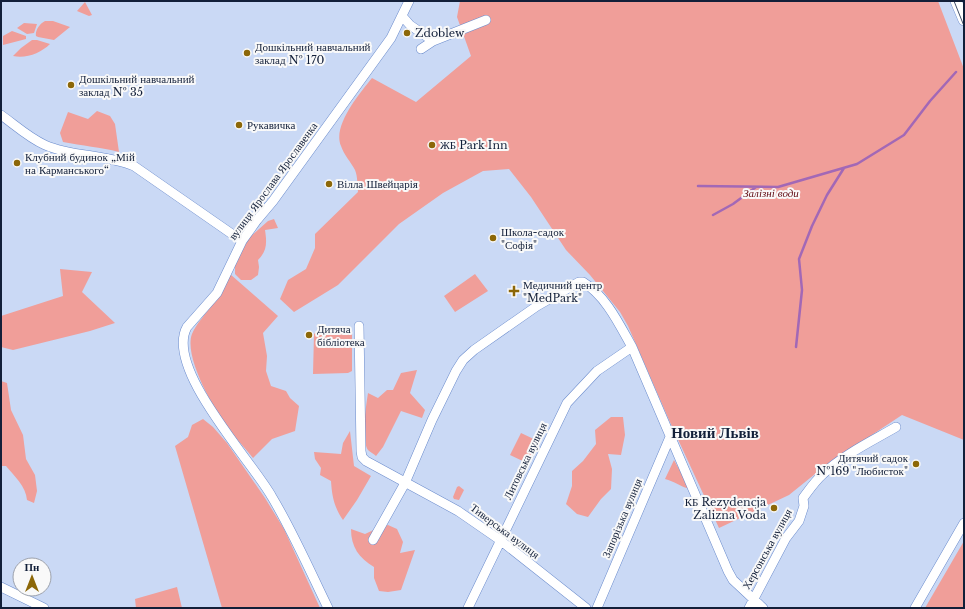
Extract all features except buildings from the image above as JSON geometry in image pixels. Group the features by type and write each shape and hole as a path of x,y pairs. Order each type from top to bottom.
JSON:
{"main road":[{"path":"956,1 964,20"}],"street":[{"name":"вулиця Ярослава Ярославенка","path":"328,608 285,519 271,495 227,435 203,397 188,366 183,350 184,331 217,293 242,241 273,201 391,38 409,1"},
{"path":"402,16 410,25 433,41"},
{"path":"420,49 433,41 486,20"},
{"path":"1,115 45,145 72,152 120,160 134,166 242,241"},
{"path":"373,540 405,482 432,420 456,371 464,360 474,350 537,306 579,282 583,282 600,296 632,347 728,571 734,580 763,608"},
{"name":"Тиверська вулиця","path":"359,326 360,436 362,457 366,461 458,510 500,540 586,608"},
{"name":"Литовська вулиця","path":"468,608 567,402 597,371 632,347"},
{"name":"Херсонська вулиця","path":"749,608 786,538 798,522 804,506 803,498 821,475 857,450 896,427"},
{"name":"Запорізька вулиця","path":"597,608 670,437"},
{"path":"915,608 961,534 964,523"},
{"path":"1,588 44,608"}],"green space":[{"name":"Залізні води","path":"460,1 938,1 964,69 964,440 902,415 825,466 789,495 719,528 669,420 628,326 620,312 590,275 566,250 531,197 509,169 483,171 443,193 399,224 338,285 294,312 280,299 288,280 306,269 315,248 315,234 358,192 356,173 342,149 339,138 340,129 349,110 372,78 416,102 471,56 457,17"},
{"path":"85,2 92,15 89,16 77,11"},
{"path":"45,21 53,21 70,27 54,40 36,36 38,28"},
{"path":"24,23 37,24 34,33 27,34 17,28"},
{"path":"12,31 26,36 26,39 3,45 3,36"},
{"path":"32,40 50,44 42,50 28,56 13,56 21,48"},
{"path":"97,111 110,116 115,124 119,152 63,142 60,133 68,112 88,119"},
{"path":"274,219 278,228 265,230 266,246 258,260 258,275 251,280 241,280 235,274 235,264 249,238 268,221"},
{"path":"60,269 92,272 82,292 115,323 90,331 13,350 1,347 1,316 63,296"},
{"path":"230,274 278,316 263,333 267,356 266,371 271,386 286,391 290,398 299,406 295,431 272,439 253,458 225,424 202,385 196,370 190,344 192,334 198,323 214,302"},
{"path":"475,274 488,291 455,312 444,296"},
{"path":"317,331 352,331 352,371 348,373 313,374 314,334"},
{"path":"417,370 410,393 425,410 422,418 401,411 383,447 376,456 368,450 365,439 364,431 368,393 378,398 387,390 393,390 401,373"},
{"path":"1,381 7,383 11,410 23,435 26,459 35,475 37,491 34,503 27,500 24,490 16,477 6,466 1,466"},
{"path":"611,417 623,417 625,435 621,455 608,454 612,469 611,489 601,499 588,517 577,514 566,504 572,486 572,471 583,461 596,444 595,430"},
{"path":"203,419 213,427 227,443 265,498 284,529 320,608 222,608 175,446 188,437 192,425"},
{"path":"350,431 354,466 371,476 343,520 337,511 331,481 320,475 321,468 315,459 314,452 341,454 343,443"},
{"path":"521,433 540,442 529,464 510,455"},
{"path":"674,460 690,489 665,479"},
{"path":"459,486 464,490 459,500 454,499 453,497 457,487"},
{"path":"388,525 397,529 403,542 400,553 415,550 401,590 388,592 379,591 374,578 374,567 360,556 354,547 351,529 365,534"},
{"path":"964,541 964,608 925,608"},
{"path":"177,587 182,608 136,608 135,599"}],"waterway":[{"path":"698,186 778,187 857,164 904,135 930,101 956,72"},
{"path":"796,347 802,290 799,259 812,226 827,195 844,168"},
{"path":"713,215 733,204 756,187"}],"tram line":[{"path":"954,1 964,26"}],"place":[{"name":"Zdoblew","path":"407,33"},
{"name":"Дошкільний навчальний заклад № 170","path":"247,53"},
{"name":"Дошкільний навчальний заклад № 35","path":"71,85"},
{"name":"Рукавичка","path":"239,125"},
{"name":"ЖБ Park Inn","path":"432,145"},
{"name":"Клубний будинок „Мій на Карманського“","path":"17,163"},
{"name":"Вілла Швейцарія","path":"329,184"},
{"name":"Школа-садок \"Софія\"","path":"493,238"},
{"name":"Медичний центр \"MedPark\"","path":"514,291"},
{"name":"Дитяча бібліотека","path":"309,335"},
{"name":"Дитячий садок №169 \"Любисток\"","path":"916,464"},
{"name":"КБ Rezydencja Zalizna Voda","path":"774,508"}],"district":[{"name":"Новий Львів","path":"715,433"}]}
